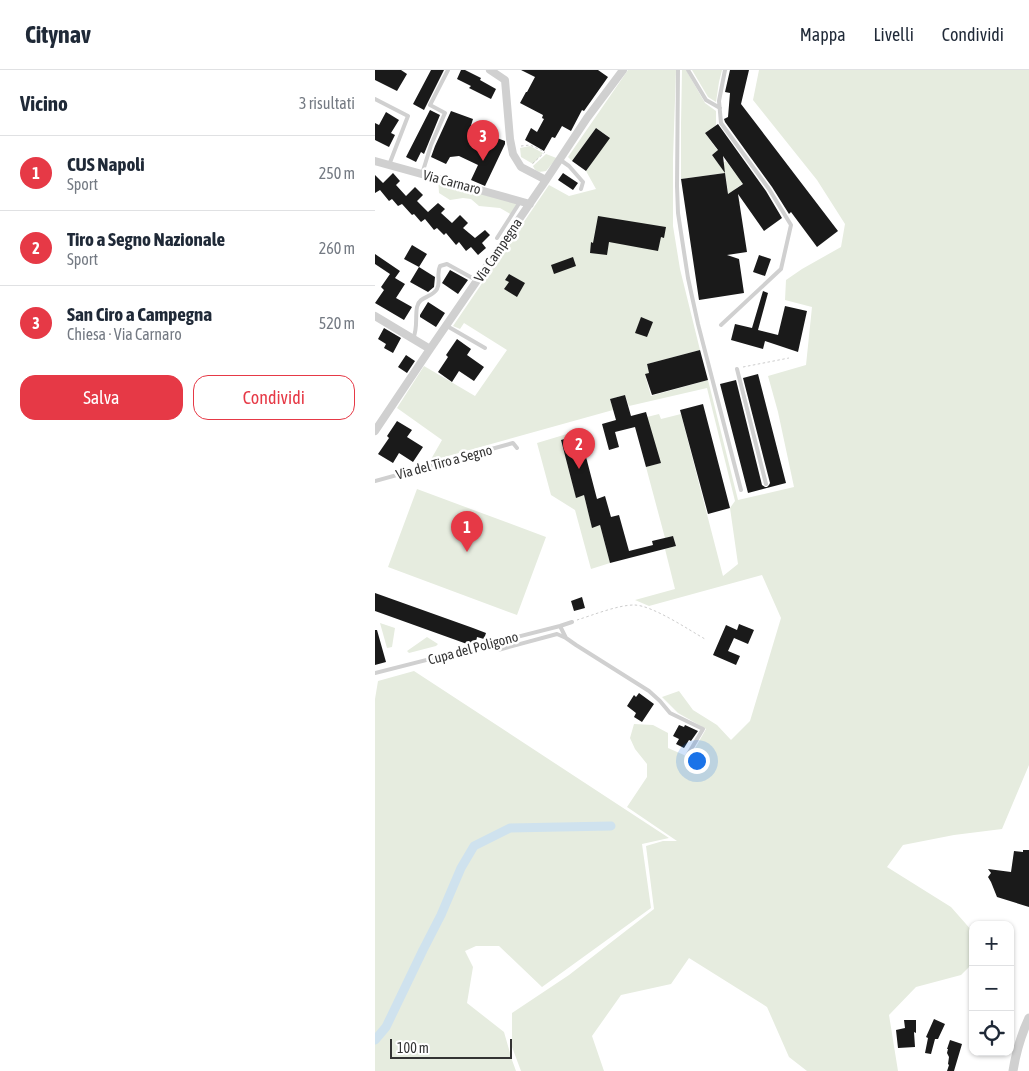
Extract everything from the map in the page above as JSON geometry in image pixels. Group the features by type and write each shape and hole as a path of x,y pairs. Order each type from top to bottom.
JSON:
{"street":[{"path":"490,70 505,80 513,154 521,168 547,180"},
{"path":"612,70 622,73"},
{"name":"Via Campegna","path":"375,431 547,180 587,118 622,73"},
{"name":"Via Carnaro","path":"375,161 530,204"},
{"path":"375,316 430,349"},
{"path":"1013,1071 1021,1036 1029,1018"}],"lane":[{"path":"422,174 431,145 445,113 430,105 448,70"},
{"path":"678,70 678,213 688,278 698,324 741,490"},
{"path":"688,70 706,100 720,108"},
{"path":"721,325 781,270 791,225 769,189 721,123 719,101 725,70"},
{"path":"375,99 408,116 389,165"},
{"path":"559,159 569,166 583,182 581,189"},
{"path":"497,238 520,201"},
{"path":"413,339 417,327 418,304 422,299 436,291 439,282 437,271 440,266 447,264 477,281"},
{"path":"447,326 485,348"},
{"path":"737,369 766,484"},
{"name":"Via del Tiro a Segno","path":"375,481 513,443 517,448"},
{"name":"Cupa del Poligono","path":"375,673 572,622"},
{"path":"560,626 566,638"},
{"path":"498,650 557,634 566,638 649,691 670,713 703,729 687,756"}],"path":[{"path":"512,148 530,145 545,152 527,170"},
{"path":"737,369 789,358"},
{"path":"572,622 610,610 635,605 645,607 705,639"}],"shaded area":[{"path":"628,70 676,70 673,226 680,269 700,350 647,364 649,373 645,375 651,396 708,380 738,500 794,487 778,412 768,376 806,365 812,307 785,300 786,280 841,247 845,224 817,180 753,100 759,70 1029,70 1029,765 1002,829 954,835 903,845 887,867 951,907 969,927 969,967 961,975 916,987 889,1015 898,1071 807,1071 789,1057 767,1007 689,958 671,984 621,995 592,1036 604,1071 521,1071 512,1047 512,1013 569,975 654,909 646,846 663,841 677,841 627,807 647,777 647,764 635,749 630,738 634,724 653,725 668,733 668,748 689,759 706,729 678,713 662,697 679,691 693,710 717,725 731,740 750,721 781,618 762,575 649,606 635,600 675,589 665,549 676,546 673,536 665,538 646,467 660,463 647,417 659,414 661,419 681,414 723,576 738,564 730,508 735,501 707,388 629,406 625,395 610,399 613,410 430,461 442,440 397,408 424,366 475,396 507,350 464,323 460,329 453,326 549,185 569,196 596,189 586,171 609,137 596,128 572,161 568,157"},
{"path":"682,70 686,70 705,103 716,111 716,125 705,133 718,151 712,155 720,165 726,161 736,174 746,167 752,177 735,189 740,203 730,205 725,173 681,179"},
{"path":"692,70 722,70 716,102 708,97"},
{"path":"530,146 543,153 533,164 521,157 520,148"},
{"path":"546,154 559,159 546,171 537,171 533,166"},
{"path":"438,178 520,201 512,215 500,208 479,206 471,199 450,200 439,193"},
{"path":"567,434 568,438 561,441 576,497 584,495 592,527 600,525 610,563 591,569 575,510 551,495 537,443"},
{"path":"417,489 546,537 517,615 388,567"},
{"path":"380,623 395,628 392,647 387,648"},
{"path":"427,637 438,644 409,653 407,651"},
{"path":"414,671 669,838 642,844 651,908 542,987 499,946 476,946 465,951 473,967 467,1003 504,1032 516,1071 375,1071 375,699 378,681"}],"building":[{"path":"375,70 401,70 407,74 397,91 375,80"},
{"path":"431,70 444,70 424,110 413,104"},
{"path":"461,70 481,78 480,80 496,89 491,99 469,88 471,86 457,79"},
{"path":"521,70 598,70 608,77 584,111 582,110 571,131 562,126 555,138 552,137 544,151 525,140 531,128 537,132 544,119 542,118 543,115 520,103 535,77"},
{"path":"730,70 749,70 741,104 838,231 817,247 791,212 789,214 725,122 724,119 728,117 730,93 725,92"},
{"path":"430,110 440,115 424,154 421,152 416,162 406,157"},
{"path":"451,111 473,119 469,132 493,145 497,138 505,141 485,186 471,180 478,165 459,156 450,157 446,164 431,157"},
{"path":"386,112 399,120 391,133 395,135 389,147 375,140 375,123 379,125"},
{"path":"718,124 766,191 782,218 764,231 738,194 747,252 727,255 739,259 744,293 699,300 681,179 725,173 712,155 718,150 705,133","holes":["723,156 743,184 728,194"]},
{"path":"596,128 610,138 586,171 572,161"},
{"path":"393,173 400,181 396,185 406,196 415,187 423,195 417,201 428,212 438,203 445,209 441,213 452,223 460,215 468,223 463,228 475,238 485,230 490,235 482,243 486,248 478,255 471,247 466,251 459,242 456,245 446,233 444,235 437,228 434,230 425,219 421,222 402,204 398,206 392,199 389,201 380,190 375,193 375,175 383,183"},
{"path":"563,173 578,183 573,190 558,180"},
{"path":"598,216 666,227 664,238 661,237 658,251 609,242 607,255 590,253"},
{"path":"412,245 427,254 419,267 404,259"},
{"path":"375,254 400,271 395,278 405,284 396,298 412,307 404,320 375,303 384,290 381,287 390,274 375,264"},
{"path":"759,255 771,259 765,276 753,272"},
{"path":"573,257 576,266 554,274 551,265"},
{"path":"419,267 435,277 434,287 428,292 410,282"},
{"path":"450,270 468,280 458,294 442,283"},
{"path":"509,274 525,283 517,297 504,289 509,282 505,280"},
{"path":"763,291 768,293 758,330 778,335 785,306 807,311 798,352 765,341 763,349 731,340 735,324 752,328"},
{"path":"428,302 445,313 436,327 420,317"},
{"path":"641,317 653,322 647,337 635,333"},
{"path":"384,328 401,338 393,353 384,348 386,344 378,339"},
{"path":"457,339 471,349 467,355 484,367 474,381 459,371 452,382 438,372 448,357 446,355"},
{"path":"700,350 708,380 652,395 645,374 649,373 647,364"},
{"path":"406,355 415,361 407,373 398,367"},
{"path":"758,374 786,483 748,493 720,384 736,380 762,485 767,487 770,483 743,378"},
{"path":"625,395 631,416 646,412 661,463 646,467 635,427 615,432 619,447 609,450 602,424 616,420 610,399"},
{"path":"703,404 730,508 708,514 680,410"},
{"path":"397,421 412,430 407,437 423,447 413,462 399,453 393,463 378,454 389,438 387,436"},
{"path":"579,430 597,499 605,496 611,517 619,515 629,551 653,545 652,541 673,536 676,546 610,563 600,525 592,528 584,495 576,498 561,440 568,438 567,434"},
{"path":"375,593 486,633 484,639 477,637 476,642 467,644 375,611"},
{"path":"582,597 585,608 574,611 571,601"},
{"path":"739,624 754,630 748,644 734,638 728,651 740,656 736,665 713,655 726,625 737,630"},
{"path":"375,630 377,630 386,662 375,665"},
{"path":"639,693 654,704 642,722 634,717 636,713 627,706 634,695 636,697"},
{"path":"679,725 684,727 685,725 698,731 684,748 676,744 679,739 673,736"},
{"path":"1023,850 1029,850 1029,907 997,897 988,877 991,873 988,869 1011,872 1014,851 1023,852"},
{"path":"934,1019 945,1024 938,1039 935,1039 931,1054 925,1053 928,1038 926,1037"},
{"path":"904,1020 916,1020 916,1033 914,1032 915,1047 898,1048 896,1030 905,1028"},
{"path":"950,1040 962,1044 954,1071 947,1071 949,1057 947,1049"}],"waterway":[{"path":"375,1040 386,1027 441,915 461,868 474,846 510,828 611,826"}],"place":[{"name":"San Ciro a Campegna","path":"483,161"},
{"name":"Tiro a Segno Nazionale","path":"579,469"},
{"name":"CUS Napoli","path":"467,552"}]}
